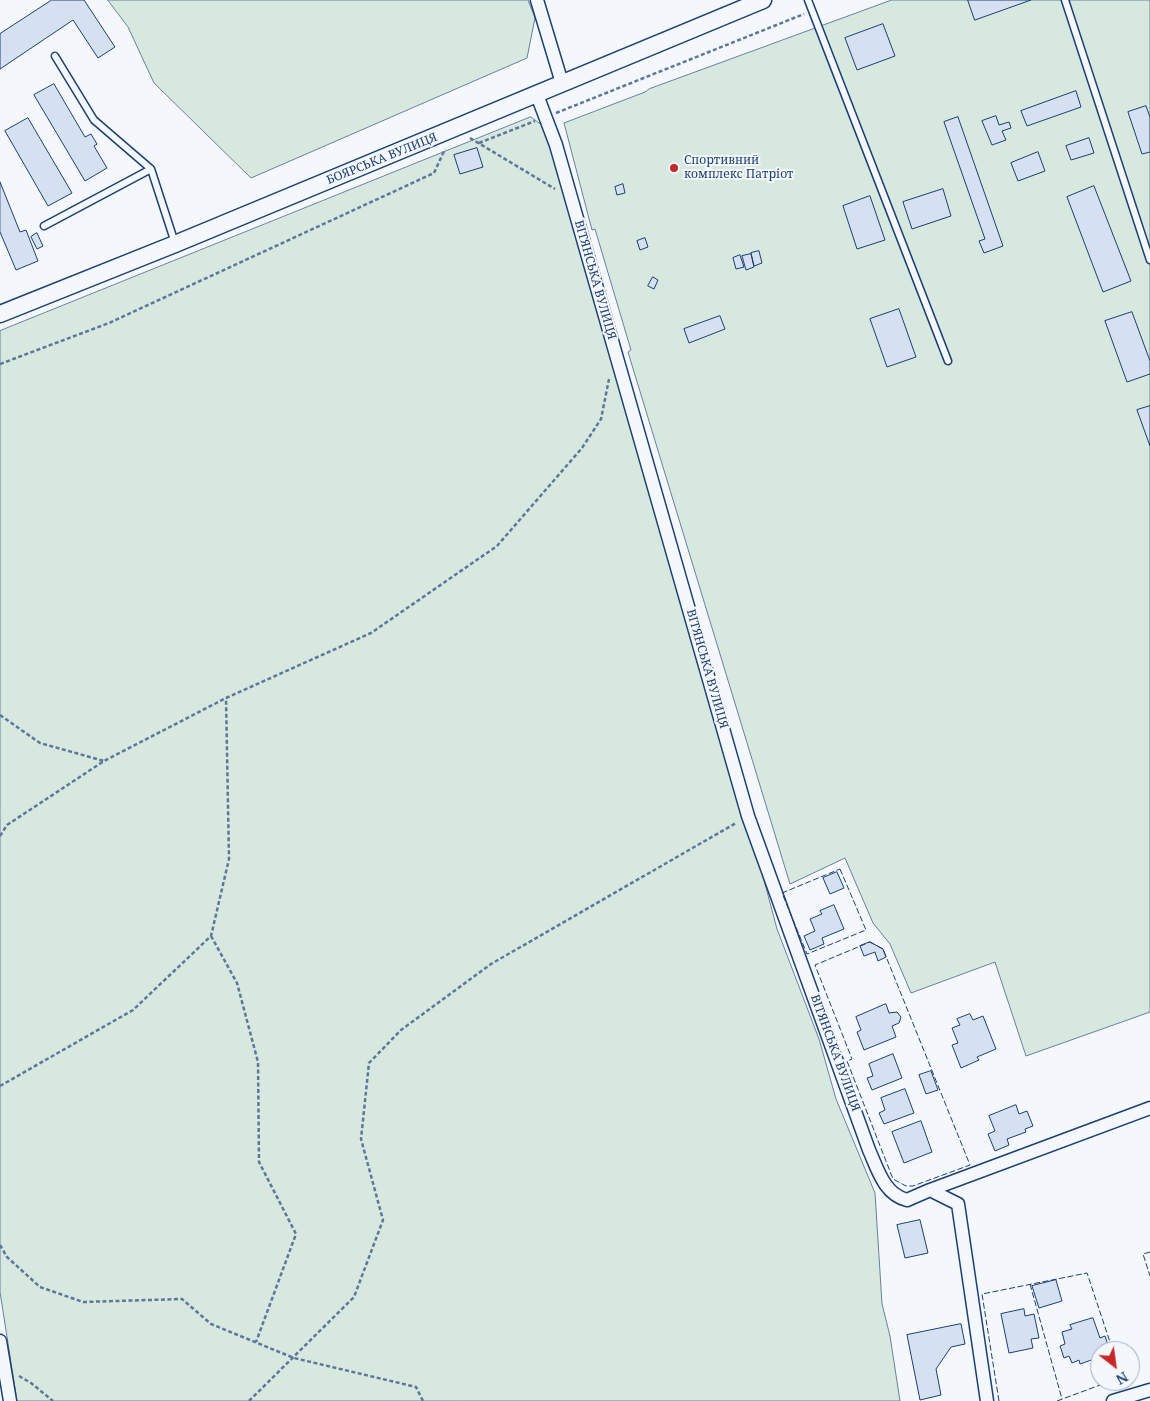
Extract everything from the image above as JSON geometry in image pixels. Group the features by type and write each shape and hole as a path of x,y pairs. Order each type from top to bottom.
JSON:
{"street":[{"path":"537,0 562,83"},
{"name":"БОЯРСЬКА ВУЛИЦЯ","path":"0,314 175,244 763,0"},
{"name":"ВІТЯНСЬКА ВУЛИЦЯ","path":"537,95 572,199 748,816 869,1150 887,1188 896,1197 907,1200 1150,1108"},
{"path":"930,1190 958,1204 987,1401"},
{"path":"0,1341 10,1401"},
{"path":"1114,1401 1150,1390"}],"lane":[{"path":"808,0 948,361"},
{"path":"1065,0 1150,260"},
{"path":"54,56 94,120 150,169 175,244"},
{"path":"44,226 150,169"}],"path":[{"path":"478,143 812,11"},
{"path":"0,364 109,324 434,173 453,129 572,199"},
{"path":"0,836 7,825 104,761 226,698 371,633 497,546 582,448 601,419 609,376 617,358"},
{"path":"0,1086 133,1010 211,936 229,859 226,698"},
{"path":"0,715 40,743 104,761"},
{"path":"248,1401 294,1358 354,1296 383,1220 361,1139 369,1063 401,1030 492,964 748,816"},
{"path":"211,936 237,983 258,1062 259,1162 296,1234 256,1342"},
{"path":"0,1246 7,1257 40,1287 82,1302 182,1298 211,1324 294,1358 416,1386 423,1401"},
{"path":"4,1368 32,1383 53,1401"}],"shaded area":[{"path":"108,0 528,0 535,18 527,58 251,178 154,83 128,27"},
{"path":"892,0 1150,0 1150,1012 1026,1056 995,962 911,993 890,944 873,923 845,858 790,884 628,352 631,350 595,229 592,230 564,123 649,89"},
{"path":"531,117 559,138 672,534 777,929 819,1039 836,1099 875,1193 882,1304 890,1336 900,1401 17,1401 0,1292 0,331"}],"building":[{"path":"52,0 84,0 115,47 98,58 73,20 0,69 0,34"},
{"path":"968,0 1031,0 975,20"},
{"path":"883,24 895,56 857,70 845,38"},
{"path":"54,84 85,137 91,134 97,144 94,146 107,168 85,181 34,95"},
{"path":"1076,91 1081,107 1027,126 1021,111"},
{"path":"1146,106 1150,117 1150,152 1142,154 1128,112"},
{"path":"996,116 999,125 1009,122 1011,128 1002,131 1006,140 992,145 982,121"},
{"path":"958,117 1003,246 984,253 979,241 985,239 944,122"},
{"path":"28,118 72,193 48,206 5,131"},
{"path":"1089,138 1094,153 1071,160 1066,146"},
{"path":"477,148 483,167 460,174 454,155"},
{"path":"1038,152 1045,171 1018,181 1011,163"},
{"path":"0,182 20,232 26,230 38,261 16,270 0,232"},
{"path":"623,184 625,193 617,195 615,187"},
{"path":"1094,186 1131,281 1103,292 1067,197"},
{"path":"943,189 951,216 912,229 903,202"},
{"path":"870,196 885,240 857,249 843,206"},
{"path":"37,233 43,246 37,249 31,237"},
{"path":"645,238 648,247 640,250 637,241"},
{"path":"759,251 762,263 754,266 751,253"},
{"path":"751,254 754,267 746,270 742,256"},
{"path":"740,255 744,267 736,269 733,258"},
{"path":"653,277 658,280 654,289 648,286"},
{"path":"899,309 916,357 887,367 870,319"},
{"path":"1132,312 1150,361 1150,374 1127,382 1105,321"},
{"path":"720,316 725,329 689,343 684,329"},
{"path":"1150,406 1150,446 1137,410"},
{"path":"837,872 844,888 830,894 823,878"},
{"path":"834,905 844,929 822,938 824,944 810,950 804,936 815,931 810,919 822,914 820,911"},
{"path":"870,942 883,949 886,957 878,961 875,952 864,956 860,946"},
{"path":"886,1004 889,1013 897,1012 901,1017 899,1023 892,1026 896,1037 864,1050 857,1032 861,1030 856,1017"},
{"path":"970,1014 973,1020 983,1016 996,1049 977,1057 979,1060 961,1068 952,1045 958,1043 952,1028 960,1025 957,1019"},
{"path":"893,1054 902,1078 872,1090 867,1078 873,1076 869,1064"},
{"path":"931,1071 938,1090 926,1094 919,1075"},
{"path":"905,1089 914,1113 884,1124 879,1113 885,1110 881,1098"},
{"path":"1016,1105 1019,1114 1027,1111 1033,1126 1025,1129 1026,1132 1007,1139 1009,1145 995,1151 988,1134 995,1131 989,1116"},
{"path":"921,1121 932,1152 904,1163 892,1132"},
{"path":"920,1220 928,1253 905,1258 897,1225"},
{"path":"1056,1280 1062,1301 1039,1308 1032,1286"},
{"path":"1024,1309 1025,1316 1034,1314 1039,1338 1031,1339 1033,1348 1009,1353 1001,1314"},
{"path":"1093,1318 1100,1338 1105,1336 1107,1341 1090,1341 1090,1360 1080,1364 1079,1360 1072,1363 1069,1356 1064,1358 1060,1346 1065,1344 1062,1332 1072,1329 1070,1325"},
{"path":"961,1324 965,1344 951,1347 936,1369 941,1395 920,1400 907,1335"}],"fence":[{"path":"840,869 866,930 807,954 782,893 840,869"},
{"path":"870,942 883,949 970,1165 913,1186 906,1186 893,1179 847,1061 852,1059 815,965 870,942"},
{"path":"1150,1252 1143,1254 1150,1276"},
{"path":"999,1401 982,1294 1087,1273 1110,1341"},
{"path":"1030,1284 1062,1399"},
{"path":"1057,1401 1090,1389"}],"place":[{"name":"Спортивний комплекс Патріот","path":"674,168"}]}
